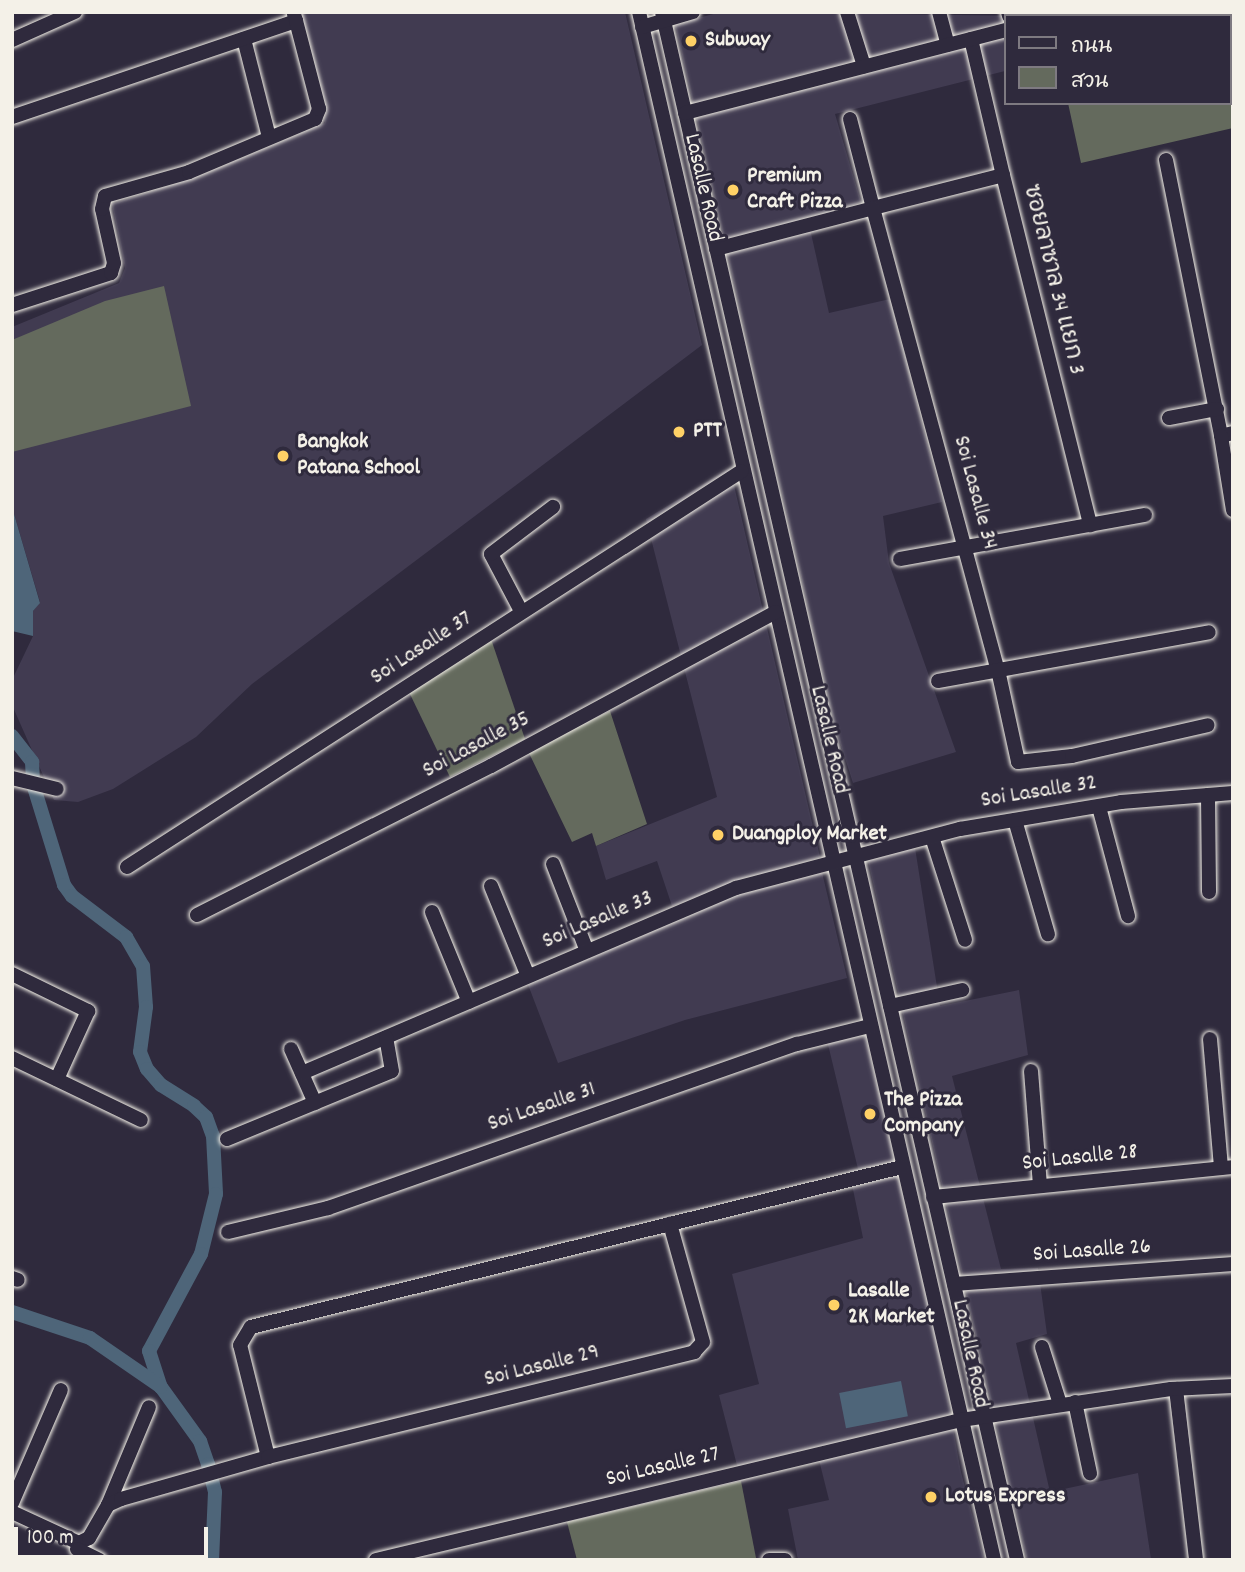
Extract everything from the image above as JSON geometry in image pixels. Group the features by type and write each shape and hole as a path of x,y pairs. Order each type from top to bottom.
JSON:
{"street":[{"path":"12,40 75,12"},
{"name":"Lasalle Road","path":"639,12 994,1560"},
{"path":"642,27 663,17 693,12"},
{"path":"847,12 864,66"},
{"path":"939,12 948,45"},
{"path":"12,117 244,38 295,17 319,116 188,172 105,196 102,209 114,263 111,273 12,305"},
{"name":"Lasalle Road","path":"663,17 1017,1560"},
{"path":"685,113 1004,30"},
{"path":"244,38 269,137"},
{"path":"971,39 1003,175"},
{"name":"Soi Lasalle 34","path":"850,119 998,670 1017,762 1072,756 1208,725"},
{"path":"1166,160 1217,409 1227,435 1233,510"},
{"name":"ซอยลาซาล 34 แยก 3","path":"873,208 1003,175 1090,525"},
{"path":"716,249 873,208"},
{"path":"1169,418 1217,409"},
{"name":"Soi Lasalle 37","path":"127,867 521,611 743,471"},
{"path":"521,611 491,554 553,507"},
{"path":"900,559 1145,515"},
{"name":"Soi Lasalle 35","path":"197,915 491,766 776,612"},
{"path":"938,681 1209,632"},
{"path":"13,778 57,789"},
{"name":"Soi Lasalle 32","path":"856,856 1015,820 1099,807 1233,793"},
{"path":"1208,795 1209,892"},
{"path":"1099,807 1128,916"},
{"path":"1015,820 1048,934"},
{"path":"932,837 965,940"},
{"name":"Soi Lasalle 33","path":"302,1073 713,896 856,856"},
{"path":"552,864 587,951"},
{"path":"491,887 528,976"},
{"path":"432,912 469,1002"},
{"path":"12,974 88,1011 57,1079"},
{"path":"890,1006 962,990"},
{"name":"Soi Lasalle 31","path":"229,1232 328,1208 797,1044 870,1026"},
{"path":"227,1139 393,1070 386,1038"},
{"path":"1210,1039 1227,1168"},
{"path":"291,1049 315,1104"},
{"path":"12,1058 141,1120"},
{"path":"1031,1070 1040,1186"},
{"path":"268,1457 240,1345 251,1327 902,1167"},
{"name":"Soi Lasalle 28","path":"933,1198 1227,1168"},
{"name":"Soi Lasalle 29","path":"108,1505 268,1457 694,1353 702,1342 670,1224"},
{"name":"Soi Lasalle 26","path":"954,1284 1233,1264"},
{"path":"1042,1347 1060,1404"},
{"name":"Soi Lasalle 27","path":"376,1560 961,1420 1176,1389 1233,1386"},
{"path":"1176,1389 1196,1560"},
{"path":"12,1503 61,1390"},
{"path":"1075,1402 1090,1473"},
{"path":"76,1551 89,1538 108,1505 149,1407"},
{"path":"12,1512 76,1551 100,1560"},
{"path":"769,1560 785,1560"}],"shaded area":[{"name":"Bangkok Patana School","path":"298,12 625,12 702,345 252,684 196,737 113,789 78,802 54,800 12,705 12,680 33,636 33,611 40,602 12,507 12,327 119,283 125,268 112,204 201,175 325,123"},
{"path":"721,12 1004,15 1004,71 835,114 861,202 808,220 829,313 890,299 942,502 883,516 889,563 956,752 853,783 836,730 675,24"},
{"path":"730,468 820,857 672,906 657,861 606,880 596,846 717,797 646,519"},
{"path":"913,835 940,1006 1019,990 1028,1055 952,1076 1001,1269 1038,1268 1047,1334 1016,1343 1050,1492 1138,1473 1151,1559 1027,1560 865,847"},
{"path":"821,868 847,978 685,1020 558,1063 527,982 729,893"},
{"path":"862,1021 936,1336 961,1472 984,1560 798,1560 788,1509 829,1500 819,1460 741,1481 719,1395 759,1384 732,1274 863,1238 849,1170 858,1169 825,1032"}],"green space":[{"path":"1048,12 1232,12 1233,128 1081,163 1068,105 1231,105 1231,14"},
{"path":"164,286 191,406 12,452 12,340 105,301"},
{"path":"491,639 525,739 450,777 409,692"},
{"path":"610,711 647,824 596,846 592,833 572,842 528,751"},
{"path":"741,1481 756,1558 577,1560 567,1522"}],"water":[{"path":"12,507 40,603 33,611 33,636 12,631"},
{"path":"901,1381 908,1416 846,1428 839,1393"}],"waterway":[{"path":"12,736 32,762 33,784 64,885 72,896 126,937 143,966 146,1007 140,1052 147,1069 161,1085 206,1117 213,1136 216,1194 201,1254 149,1351 161,1387 200,1441 208,1464 215,1492 212,1560"},
{"path":"12,1312 90,1338 161,1387"}],"place":[{"name":"Subway","path":"691,41"},
{"name":"Premium Craft Pizza","path":"733,190"},
{"name":"PTT","path":"679,432"},
{"name":"Bangkok Patana School","path":"283,456"},
{"name":"Duangploy Market","path":"718,835"},
{"name":"The Pizza Company","path":"870,1114"},
{"name":"Lasalle 2K Market","path":"834,1305"},
{"name":"Lotus Express","path":"931,1497"}]}
